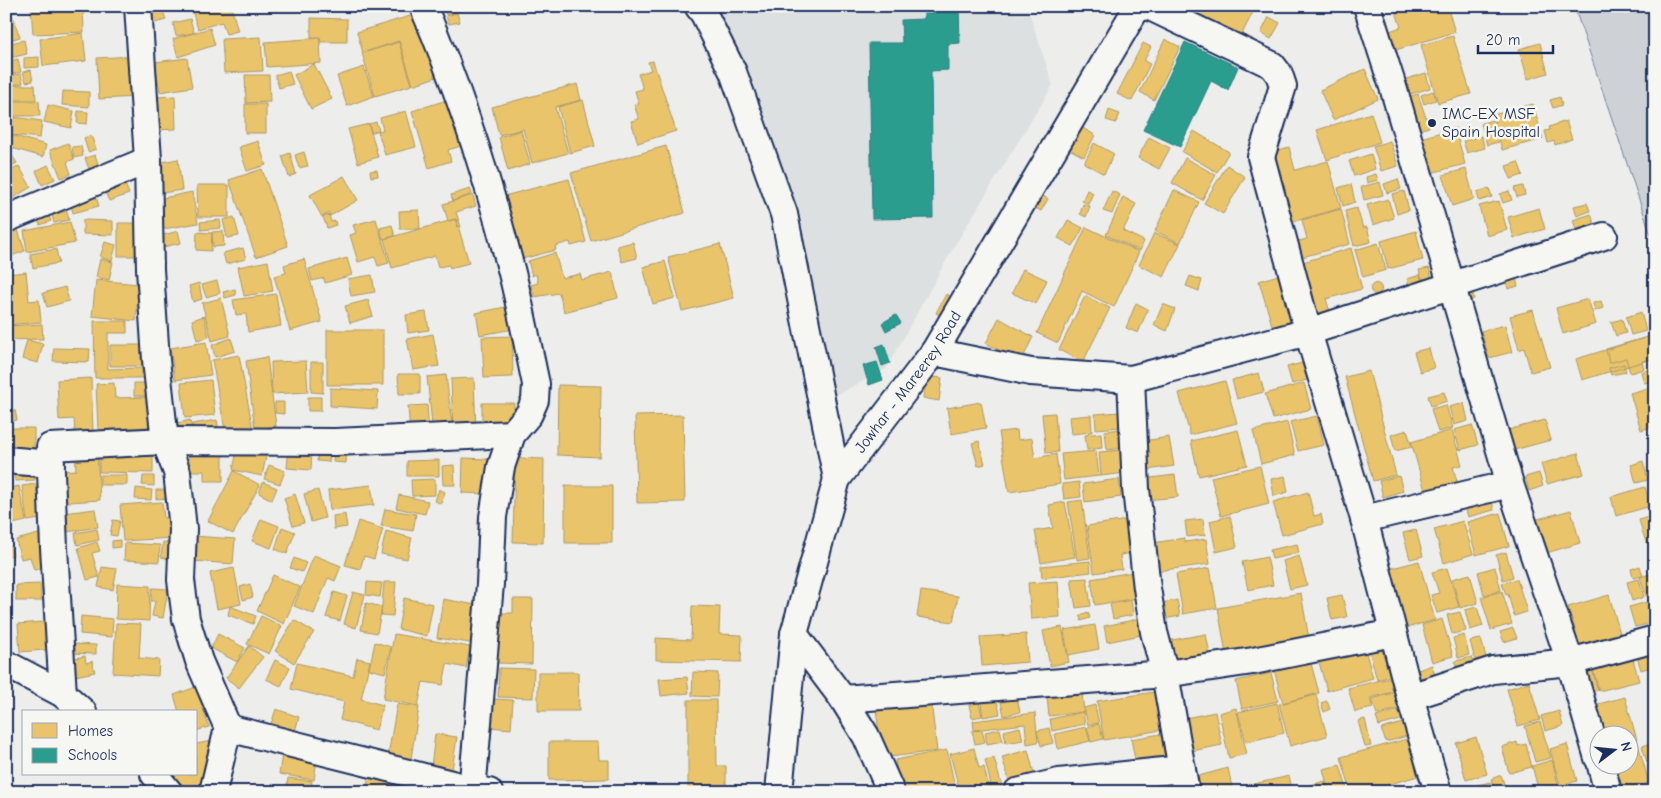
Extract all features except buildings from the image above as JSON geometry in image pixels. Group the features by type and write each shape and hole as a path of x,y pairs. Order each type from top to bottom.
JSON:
{"street":[{"path":"138,6 148,160 150,269 156,360 165,441 177,472 183,530 181,580 186,619 199,661 228,728 213,792"},
{"path":"228,728 478,791 493,517 501,467 512,434 529,414 535,400 536,384 512,272 478,153 451,74 423,6"},
{"path":"698,6 704,14 733,72 784,214 837,479"},
{"name":"Jowhar - Mareerey Road","path":"779,792 794,634 837,479 934,352 1138,6"},
{"path":"1148,6 1272,65 1279,74 1283,86 1261,157 1308,332 1364,519 1410,697 1438,792"},
{"path":"1368,6 1510,484 1570,662 1589,726"},
{"path":"6,219 148,160"},
{"path":"934,352 1031,372 1131,379 1308,332 1604,236"},
{"path":"1017,792 1060,782 1184,781 1147,588 1136,489 1131,379"},
{"path":"63,694 50,447 165,441 335,442 512,434"},
{"path":"6,460 51,464"},
{"path":"1364,519 1510,484"},
{"path":"843,698 1165,674 1253,661 1393,632"},
{"path":"794,634 843,698 866,736 891,792"},
{"path":"1410,697 1493,670 1570,662 1655,639"},
{"path":"6,664 63,694 82,710"},
{"path":"156,776 169,792"},
{"path":"1604,776 1608,792"}],"shaded area":[{"path":"713,6 1027,6 1053,85 955,245 886,369 835,396 800,213 725,22"},
{"path":"1574,6 1655,6 1655,247"}],"place":[{"name":"IMC-EX MSF Spain Hospital","path":"1432,123"}]}
